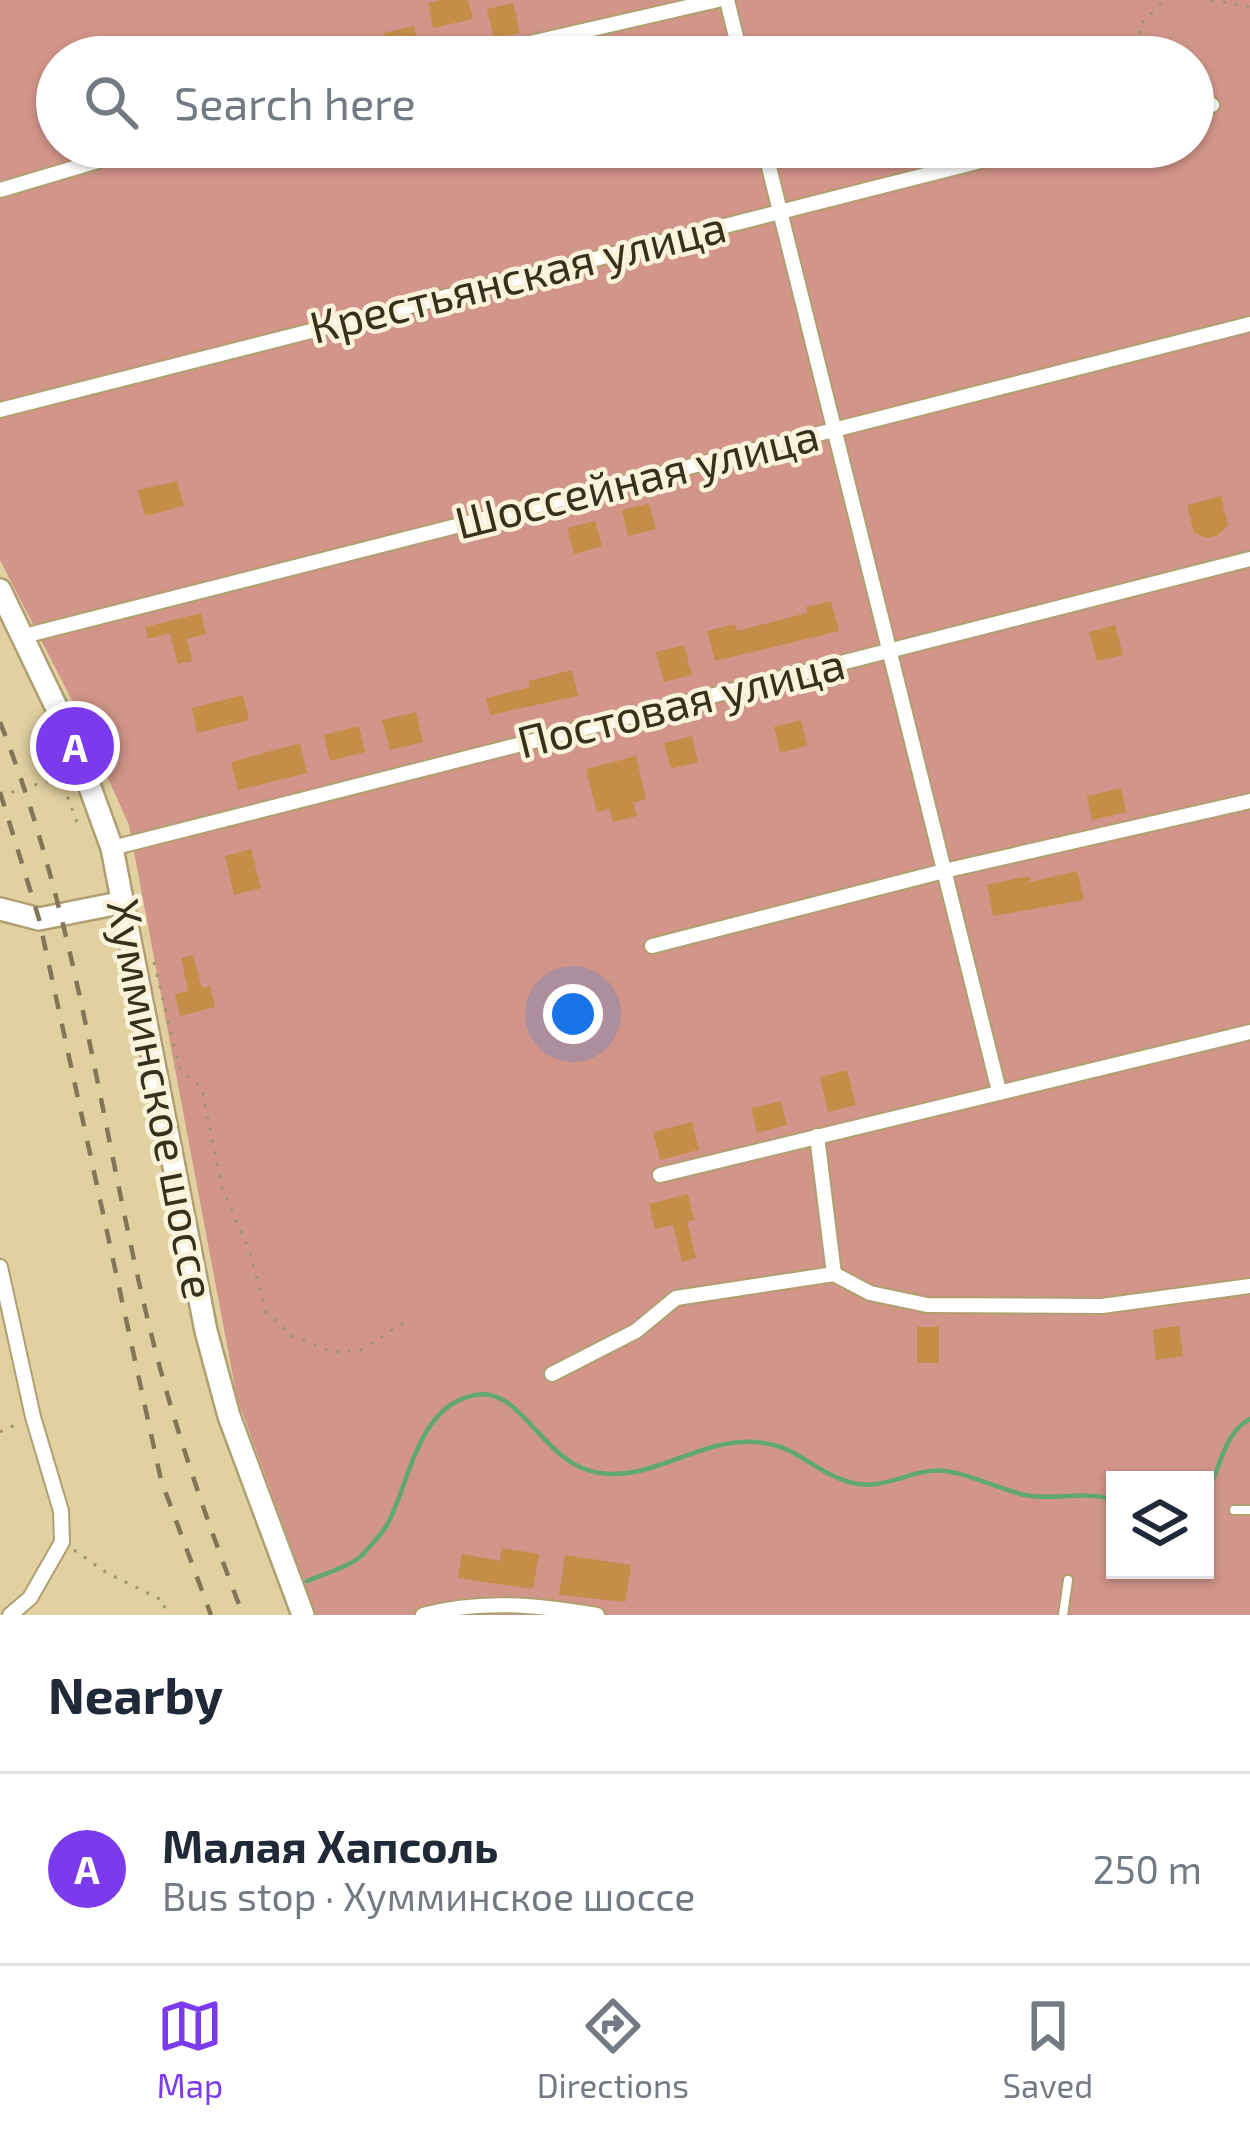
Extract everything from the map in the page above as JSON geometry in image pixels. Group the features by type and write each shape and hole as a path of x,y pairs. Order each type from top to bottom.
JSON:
{"main road":[{"name":"Хумминское шоссе","path":"0,590 75,746 112,848 206,1331 229,1416 303,1615"},
{"path":"0,910 39,919 124,902"}],"street":[{"path":"563,36 723,0 734,36"},
{"path":"0,190 74,168"},
{"path":"769,168 999,1091"},
{"name":"Крестьянская улица","path":"0,410 949,168"},
{"name":"Шоссейная улица","path":"24,636 1250,324"},
{"name":"Постовая улица","path":"112,848 1250,559"},
{"path":"652,946 944,871 1250,801"},
{"path":"660,1175 1250,1032"},
{"path":"817,1136 834,1274"},
{"path":"0,1267 33,1417 61,1511 62,1542 30,1598 10,1615"},
{"path":"552,1374 636,1330 676,1298 834,1274 870,1294 927,1306 1102,1306 1250,1286"},
{"path":"423,1615 452,1607 535,1605 597,1615"}],"lane":[{"path":"1234,1510 1250,1510"},
{"path":"1063,1615 1068,1580"}],"path":[{"path":"1141,36 1139,26 1165,0"},
{"path":"1211,0 1250,7"},
{"path":"0,796 60,777 80,830"},
{"path":"153,957 180,1070 202,1088 222,1188 250,1252 266,1312 292,1336 332,1352 361,1351 405,1322"},
{"path":"0,1432 33,1417"},
{"path":"62,1542 107,1573 164,1601 165,1615"}],"shaded area":[{"path":"0,0 1250,0 1250,1615 316,1615 237,1398 129,825 80,716 0,560"}],"building":[{"path":"468,0 473,19 433,28 428,3"},
{"path":"513,3 520,33 493,36 487,9"},
{"path":"414,26 416,36 385,36"},
{"path":"177,481 184,506 145,516 138,490"},
{"path":"1221,496 1228,525 1207,538 1194,533 1187,505"},
{"path":"649,503 656,529 628,536 622,510"},
{"path":"595,521 602,546 574,554 567,528"},
{"path":"831,601 839,631 715,661 707,631 735,624 737,631 807,613 806,607"},
{"path":"201,613 206,634 187,639 192,661 178,664 170,633 148,639 145,627"},
{"path":"1115,625 1123,655 1097,661 1089,632"},
{"path":"684,645 692,675 664,682 656,652"},
{"path":"572,670 578,696 490,715 486,698"},
{"path":"243,695 249,720 197,733 192,708"},
{"path":"416,712 423,742 390,750 382,720"},
{"path":"801,720 807,746 780,753 774,727"},
{"path":"359,726 365,752 330,761 324,735"},
{"path":"692,736 698,762 671,769 664,743"},
{"path":"300,743 307,773 238,790 231,762"},
{"path":"636,756 646,799 633,803 637,816 613,822 609,809 597,812 586,769"},
{"path":"1121,788 1126,812 1092,820 1087,796"},
{"path":"251,849 261,888 234,895 225,856"},
{"path":"1077,871 1084,900 993,916 987,885 1029,876 1030,882"},
{"path":"193,955 202,988 210,986 215,1007 180,1016 175,994 188,991 181,958"},
{"path":"847,1070 856,1105 828,1112 820,1077"},
{"path":"781,1101 787,1125 757,1133 751,1108"},
{"path":"692,1122 699,1150 660,1160 653,1132"},
{"path":"688,1194 694,1220 687,1221 696,1258 682,1262 673,1225 655,1229 649,1204"},
{"path":"1179,1326 1183,1356 1156,1360 1153,1329"},
{"path":"917,1327 939,1327 939,1363 917,1363"},
{"path":"502,1548 539,1554 533,1589 458,1578 462,1554 500,1561"},
{"path":"565,1555 631,1565 625,1602 559,1595"}],"waterway":[{"path":"307,1581 364,1553 387,1525 427,1430 455,1402 475,1395 492,1395 506,1402 563,1457 600,1473 636,1472 723,1444 759,1442 788,1450 834,1476 862,1485 946,1471 1025,1495 1106,1498"},
{"path":"1214,1477 1228,1443 1250,1419"}],"railway":[{"path":"0,722 68,943 157,1358 243,1615"},
{"path":"0,792 39,919 161,1480 211,1615"}],"place":[{"name":"Малая Хапсоль","path":"75,746"}]}
